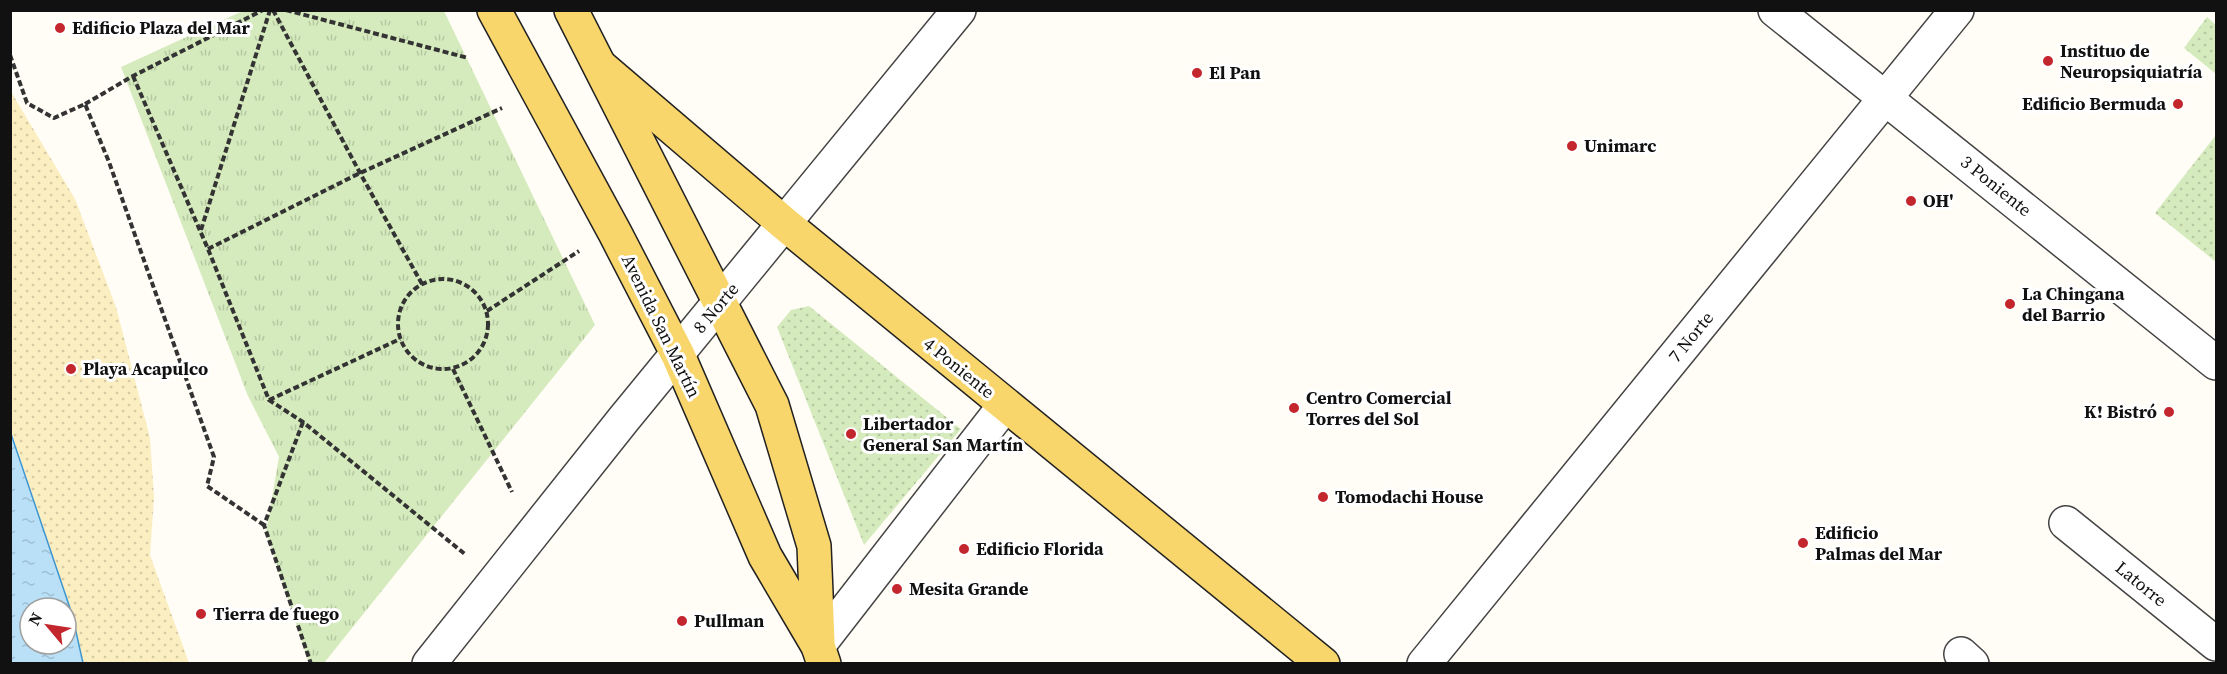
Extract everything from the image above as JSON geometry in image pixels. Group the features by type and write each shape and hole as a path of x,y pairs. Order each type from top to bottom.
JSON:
{"main road":[{"name":"Avenida San Martín","path":"494,10 615,232 678,355 765,556 821,655"},
{"path":"571,10 772,405 814,546 821,655"},
{"name":"4 Poniente","path":"600,66 786,225 1323,663"}],"street":[{"name":"8 Norte","path":"429,663 959,10"},
{"name":"3 Poniente","path":"1775,10 2217,363"},
{"name":"7 Norte","path":"1424,663 1958,10"},
{"path":"821,655 1005,405"},
{"name":"Latorre","path":"2066,523 2217,644"}],"path":[{"path":"10,55 27,103 54,118 263,10"},
{"path":"200,232 272,10"},
{"path":"272,10 422,284"},
{"path":"286,10 468,58"},
{"path":"133,76 208,249 269,400 303,422 496,579"},
{"path":"208,249 360,173 498,109 538,93"},
{"path":"85,104 109,162 214,458 207,486 264,525 311,663"},
{"path":"487,311 573,254 615,232"},
{"path":"438,279 453,279 467,285 479,296 487,311 488,326 484,344 475,357 453,369 437,369 422,365 410,355 400,339 397,324 400,311 407,297 422,284 438,279"},
{"path":"269,400 400,339"},
{"path":"453,369 533,534"},
{"path":"264,525 303,422"}],"green space":[{"path":"243,11 444,11 595,325 324,663 309,663 266,532 279,457 248,396 121,67"},
{"path":"2207,17 2216,25 2216,74 2184,48"},
{"path":"2216,135 2216,262 2155,213"},
{"path":"809,306 961,429 864,545 777,327 791,310"}],"sand":[{"name":"Playa Acapulco","path":"10,90 75,199 116,307 150,438 154,497 150,555 189,663 83,663 78,641 78,596 66,596 11,431"}],"water":[{"path":"10,431 66,596 18,596 18,656 78,656 78,641 83,663 11,663"}],"place":[{"name":"Edificio Plaza del Mar","path":"60,28"},
{"name":"Instituo de Neuropsiquiatría","path":"2048,61"},
{"name":"El Pan","path":"1197,73"},
{"name":"Edificio Bermuda","path":"2178,104"},
{"name":"Unimarc","path":"1572,146"},
{"name":"OH'","path":"1911,201"},
{"name":"La Chingana del Barrio","path":"2010,304"},
{"name":"Playa Acapulco","path":"71,369"},
{"name":"Centro Comercial Torres del Sol","path":"1294,408"},
{"name":"K! Bistró","path":"2169,412"},
{"name":"Libertador General San Martín","path":"851,434"},
{"name":"Tomodachi House","path":"1323,497"},
{"name":"Edificio Palmas del Mar","path":"1803,543"},
{"name":"Edificio Florida","path":"964,549"},
{"name":"Mesita Grande","path":"897,589"},
{"name":"Tierra de fuego","path":"201,614"},
{"name":"Pullman","path":"682,621"}]}
